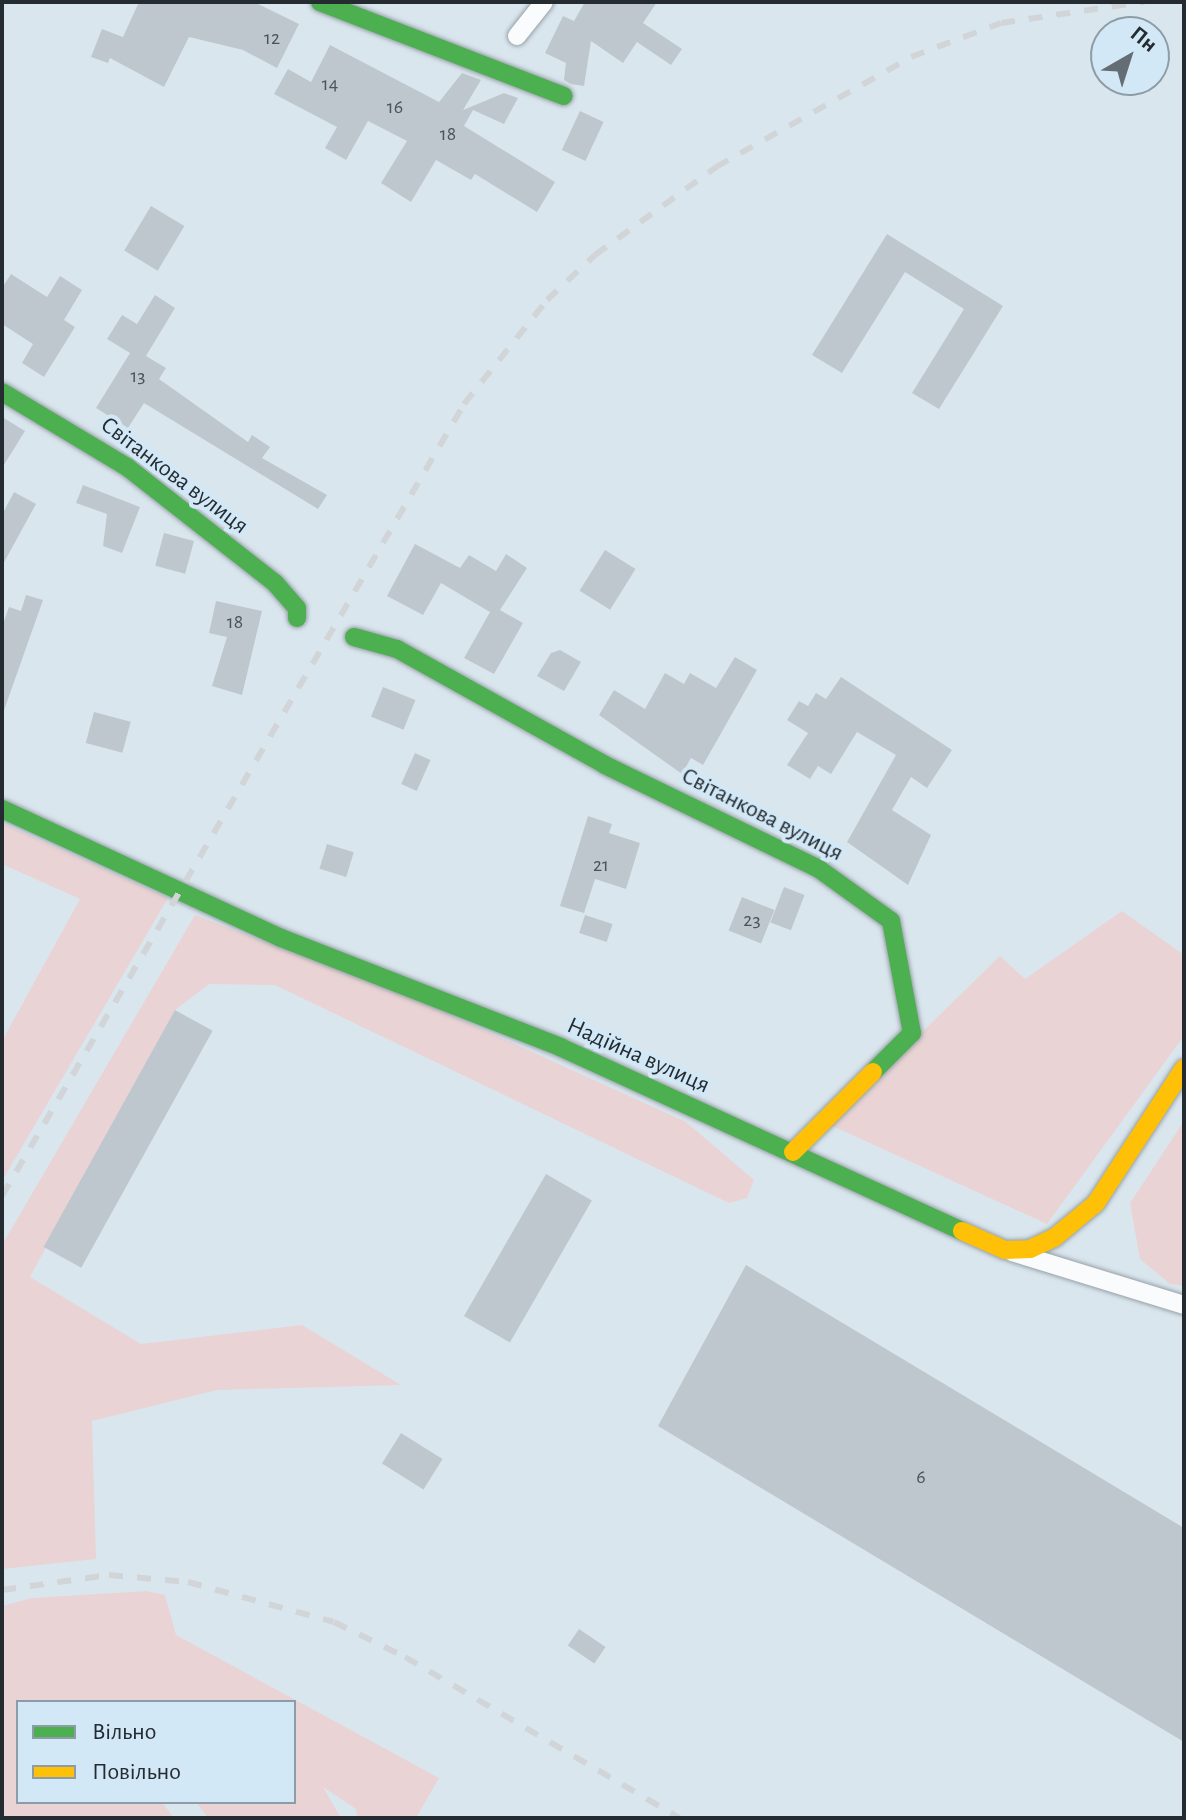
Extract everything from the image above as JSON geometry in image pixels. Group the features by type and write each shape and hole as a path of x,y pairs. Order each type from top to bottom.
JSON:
{"street":[{"path":"320,2 563,96"},
{"path":"517,36 544,2"},
{"name":"Світанкова вулиця","path":"2,392 127,467 275,583 292,599 297,618"},
{"name":"Світанкова вулиця","path":"354,637 397,649 605,765 819,869 891,921 912,1033 793,1152"},
{"name":"Надійна вулиця","path":"2,809 281,938 560,1047 1005,1250"},
{"path":"1005,1250 1030,1249 1054,1238 1096,1203 1184,1068"},
{"path":"1005,1250 1184,1305"}],"shaded area":[{"path":"2,823 168,898 2,1181 2,1041 80,899 2,864"},
{"path":"1122,911 1184,955 1184,1036 1047,1224 828,1124 1000,956 1025,979"},
{"path":"195,915 433,1007 686,1122 754,1180 747,1198 729,1203 275,985 209,984 175,1010 30,1277 141,1344 302,1325 401,1385 217,1390 92,1421 96,1559 2,1569 2,1245"},
{"path":"1184,1121 1184,1286 1170,1284 1140,1259 1130,1203"},
{"path":"147,1591 165,1595 176,1635 296,1700 16,1700 16,1804 164,1804 174,1818 2,1818 2,1606 32,1598"},
{"path":"296,1700 439,1778 416,1818 357,1818 356,1809 323,1787 341,1818 208,1818 198,1804 296,1804"}],"building":[{"path":"139,2 254,2 299,24 277,68 243,50 189,37 164,87 110,58 108,63 91,57 102,29 123,37"},
{"path":"585,2 657,2 643,23 682,49 671,65 637,42 623,63 591,41 584,86 571,84 564,80 566,63 545,53 563,16 574,21"},
{"path":"330,45 439,102 462,73 481,80 463,110 504,93 518,98 504,124 473,110 464,126 555,182 537,212 475,174 471,180 436,160 411,202 381,183 407,141 368,121 346,160 325,148 337,127 274,94 288,69 311,82"},
{"path":"580,111 604,122 585,161 562,150"},
{"path":"151,206 184,226 158,271 124,251"},
{"path":"887,234 1003,306 939,409 912,393 964,309 905,272 842,373 812,355"},
{"path":"11,274 47,297 60,276 82,290 64,320 75,327 44,377 22,363 33,344 2,324 2,288"},
{"path":"155,295 175,308 146,356 166,368 159,379 248,442 252,435 270,447 262,458 327,495 318,509 144,403 128,428 96,408 130,353 107,339 122,315 137,324"},
{"path":"2,417 25,431 2,468"},
{"path":"83,485 140,507 122,553 103,546 107,514 76,503"},
{"path":"14,492 36,504 2,566 2,515"},
{"path":"164,533 194,541 185,574 155,566"},
{"path":"415,544 460,568 469,555 496,571 506,554 527,568 500,610 523,623 494,674 464,658 490,612 441,583 423,615 387,596"},
{"path":"605,550 636,569 610,610 580,591"},
{"path":"26,595 43,600 2,716 2,627 9,607 21,611"},
{"path":"216,601 262,611 242,695 212,686 227,637 209,633"},
{"path":"560,650 581,662 564,691 537,676 551,653"},
{"path":"735,657 757,670 703,765 691,758 682,774 599,715 614,690 645,709 665,673 684,684 690,673 716,688"},
{"path":"841,677 952,750 927,788 911,777 892,810 931,835 908,885 847,842 896,755 857,732 831,774 818,766 810,779 787,765 808,733 787,720 799,701 808,706 816,693 826,699"},
{"path":"383,687 415,700 403,730 371,717"},
{"path":"94,712 131,722 122,753 86,743"},
{"path":"415,753 431,760 417,791 401,784"},
{"path":"588,816 612,824 609,833 640,843 626,889 595,879 584,913 560,906"},
{"path":"327,844 354,852 346,877 319,869"},
{"path":"784,887 805,895 791,930 770,922"},
{"path":"742,897 774,910 761,943 729,930"},
{"path":"585,915 613,924 607,942 579,933"},
{"path":"175,1010 213,1031 81,1268 44,1247"},
{"path":"546,1174 592,1200 510,1343 464,1316"},
{"path":"746,1265 1184,1528 1184,1742 658,1426"},
{"path":"401,1433 443,1459 423,1489 382,1464"},
{"path":"579,1629 606,1647 594,1663 568,1646"}],"railway":[{"path":"2,1196 464,404 547,300 595,255 716,167 911,57 1001,23 1144,2"},
{"path":"2,1590 109,1575 188,1582 334,1622 405,1657 679,1818"}],"traffic: fast":[{"path":"320,2 563,96"},
{"path":"2,392 127,467 275,583 297,608 297,618"},
{"path":"354,637 397,649 605,765 819,869 891,921 912,1033 873,1072"},
{"path":"2,809 281,938 560,1047 962,1231"}],"traffic: slow":[{"path":"962,1231 1005,1250 1030,1249 1054,1238 1096,1203 1184,1068"},
{"path":"793,1152 873,1072"}]}
